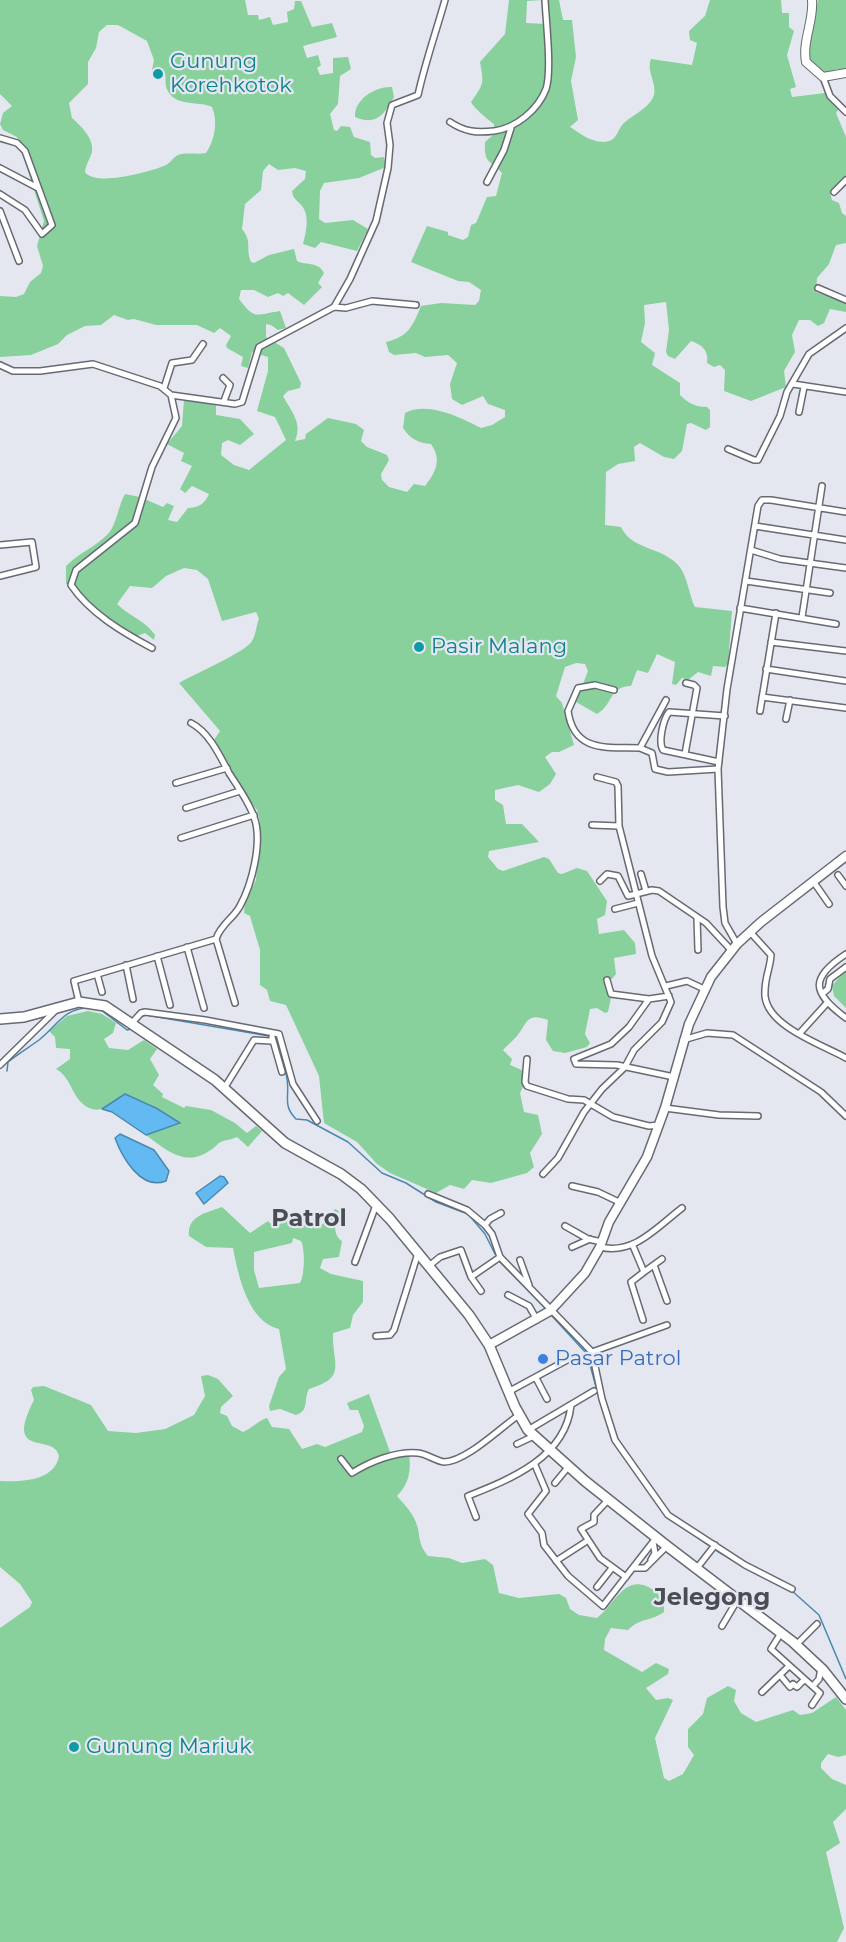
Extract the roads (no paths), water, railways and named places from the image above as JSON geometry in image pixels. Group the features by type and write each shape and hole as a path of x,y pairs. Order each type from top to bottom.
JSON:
{"highway":[{"path":"0,1019 15,1019 79,1002 105,1006 225,1087 285,1143 347,1178 376,1205 453,1292 489,1345 508,1392 531,1433 655,1540 697,1568 796,1645 821,1668 846,1699"}],"main road":[{"path":"489,1345 537,1320 576,1286 601,1244 609,1222 622,1204 647,1157 665,1108 683,1040 704,989 734,947 813,880 846,856"}],"street":[{"path":"334,307 376,221 388,168 390,145 387,123 393,105 418,95 424,64 445,0"},
{"path":"488,182 504,150 511,128 532,109 546,88 545,0"},
{"path":"812,0 805,56 810,68 823,77 830,96 846,112"},
{"path":"823,77 846,72"},
{"path":"450,122 462,129 480,133 511,128"},
{"path":"0,138 17,143 25,151 34,168 38,188 52,225 42,234 25,210 0,194"},
{"path":"0,168 38,188"},
{"path":"834,192 846,180"},
{"path":"0,212 2,227 19,261"},
{"path":"818,288 846,300"},
{"path":"0,365 13,371 40,371 93,364 164,388 171,394 235,404 242,402 259,347 334,307 346,308 372,301 416,304"},
{"path":"728,449 758,460 775,428 782,403 815,348 846,328"},
{"path":"164,388 172,363 192,360 203,344"},
{"path":"223,378 230,385 224,401"},
{"path":"793,384 846,392"},
{"path":"799,412 804,387"},
{"path":"152,648 123,632 81,600 71,585 76,570 102,552 135,523 152,467 176,418 171,394"},
{"path":"802,617 822,486"},
{"path":"734,947 725,923 723,907 718,769 740,608 759,504 763,500 846,512"},
{"path":"754,526 846,540"},
{"path":"0,544 32,542 36,567 0,576"},
{"path":"751,550 780,559 846,568"},
{"path":"746,581 830,593"},
{"path":"740,608 836,624"},
{"path":"760,711 776,613"},
{"path":"771,642 846,651"},
{"path":"766,669 846,681"},
{"path":"685,754 696,688 686,683"},
{"path":"614,690 595,686 578,688 568,711 575,735 589,743 608,748 640,748 652,753 657,771 718,769"},
{"path":"762,697 846,708"},
{"path":"640,748 666,700"},
{"path":"786,719 790,700"},
{"path":"719,762 661,749 664,725 669,712 725,716"},
{"path":"191,723 205,734 254,815 256,848 246,893 239,907 220,927 216,939 235,1003"},
{"path":"651,725 664,725"},
{"path":"176,783 226,768"},
{"path":"543,1173 558,1158 584,1112 592,1105 602,1089 625,1067 634,1050 667,1014 671,1002 666,986 657,971 619,826 618,786 615,782 597,777"},
{"path":"186,808 240,791"},
{"path":"181,838 254,815"},
{"path":"592,825 619,826"},
{"path":"600,881 607,874 614,874 620,880 626,895 656,890 734,947"},
{"path":"641,874 645,891"},
{"path":"838,875 846,885"},
{"path":"813,880 829,904"},
{"path":"615,909 638,903"},
{"path":"697,918 698,950"},
{"path":"751,933 771,955 765,974 765,995 768,1007 786,1027 846,1058"},
{"path":"79,1002 74,981 216,939"},
{"path":"187,947 204,1008"},
{"path":"846,954 826,967 820,984 826,1004 846,1017"},
{"path":"157,956 170,1005"},
{"path":"126,965 133,999"},
{"path":"822,994 828,989 830,979 846,966"},
{"path":"97,974 102,992"},
{"path":"607,980 611,994 649,999 669,996"},
{"path":"666,986 687,981 704,989"},
{"path":"649,999 629,1027 611,1044 574,1059 576,1064 625,1067 674,1077"},
{"path":"800,1034 826,1004"},
{"path":"0,1065 59,1007"},
{"path":"131,1024 141,1013 145,1012 275,1037"},
{"path":"683,1040 707,1033 733,1035 821,1092 846,1116"},
{"path":"275,1037 282,1072"},
{"path":"225,1087 254,1040 275,1037"},
{"path":"275,1037 293,1084 317,1121"},
{"path":"527,1059 525,1082 527,1086 568,1099 580,1099 613,1117 649,1126 659,1125"},
{"path":"665,1108 719,1115 758,1116"},
{"path":"572,1186 598,1192 622,1204"},
{"path":"428,1194 467,1210 485,1226 492,1234 500,1257 549,1311 592,1352 602,1399 621,1450 668,1515 745,1565 792,1589"},
{"path":"355,1262 376,1205"},
{"path":"565,1226 601,1244 622,1250 633,1246 682,1208"},
{"path":"485,1226 489,1219 501,1213"},
{"path":"572,1247 590,1239"},
{"path":"633,1246 644,1272"},
{"path":"429,1266 440,1257 461,1250 471,1277 481,1290"},
{"path":"376,1336 390,1335 394,1330 418,1253"},
{"path":"471,1277 500,1257"},
{"path":"644,1320 631,1282 662,1259"},
{"path":"520,1260 530,1289"},
{"path":"654,1265 667,1301"},
{"path":"508,1295 529,1306 537,1320"},
{"path":"592,1352 667,1325"},
{"path":"508,1392 567,1359"},
{"path":"536,1378 546,1399"},
{"path":"517,1444 594,1391"},
{"path":"476,1517 468,1496 535,1465 556,1443 569,1422 571,1405"},
{"path":"341,1459 352,1473 370,1462 415,1453 445,1462 476,1447 519,1415"},
{"path":"535,1465 546,1491 528,1515 543,1533 543,1544 556,1561 589,1597 603,1606 655,1540"},
{"path":"555,1484 569,1466"},
{"path":"609,1499 594,1515 594,1522 581,1528 600,1558 626,1577"},
{"path":"651,1563 655,1553 655,1540"},
{"path":"556,1561 588,1541"},
{"path":"697,1568 715,1545"},
{"path":"634,1568 639,1570 651,1563 667,1546"},
{"path":"597,1587 612,1568"},
{"path":"722,1626 738,1599"},
{"path":"796,1645 817,1624"},
{"path":"781,1633 771,1649 820,1694 812,1705"},
{"path":"762,1692 789,1666"},
{"path":"813,1686 819,1679 821,1668"},
{"path":"780,1675 790,1687 794,1684 797,1687 804,1680"}],"water":[{"path":"125,1094 156,1108 180,1123 146,1135 112,1112 102,1109"},
{"path":"120,1134 154,1150 169,1171 166,1181 157,1183 148,1181 134,1170 122,1154 115,1138"},
{"path":"220,1176 224,1177 228,1183 204,1204 196,1193"}],"waterway":[{"path":"7,1071 8,1062 39,1040 66,1015 88,1008"},
{"path":"101,1010 127,1030 131,1029"},
{"path":"140,1017 146,1015 275,1037 286,1074 289,1109 296,1119 307,1120 348,1142 382,1173 406,1183 436,1202 468,1214 485,1234 495,1254"},
{"path":"499,1261 546,1309"},
{"path":"551,1315 587,1354 598,1394"},
{"path":"603,1410 612,1440"},
{"path":"616,1446 636,1474"},
{"path":"653,1498 664,1513"},
{"path":"672,1520 708,1545"},
{"path":"717,1551 749,1570"},
{"path":"791,1590 819,1615 846,1679"}],"place":[{"name":"Gunung Korehkotok","path":"158,74"},
{"name":"Pasir Malang","path":"419,647"},
{"name":"Pasar Patrol","path":"543,1359"},
{"name":"Gunung Mariuk","path":"74,1747"}],"district":[{"name":"Patrol","path":"309,1219"},
{"name":"Jelegong","path":"712,1598"}]}
